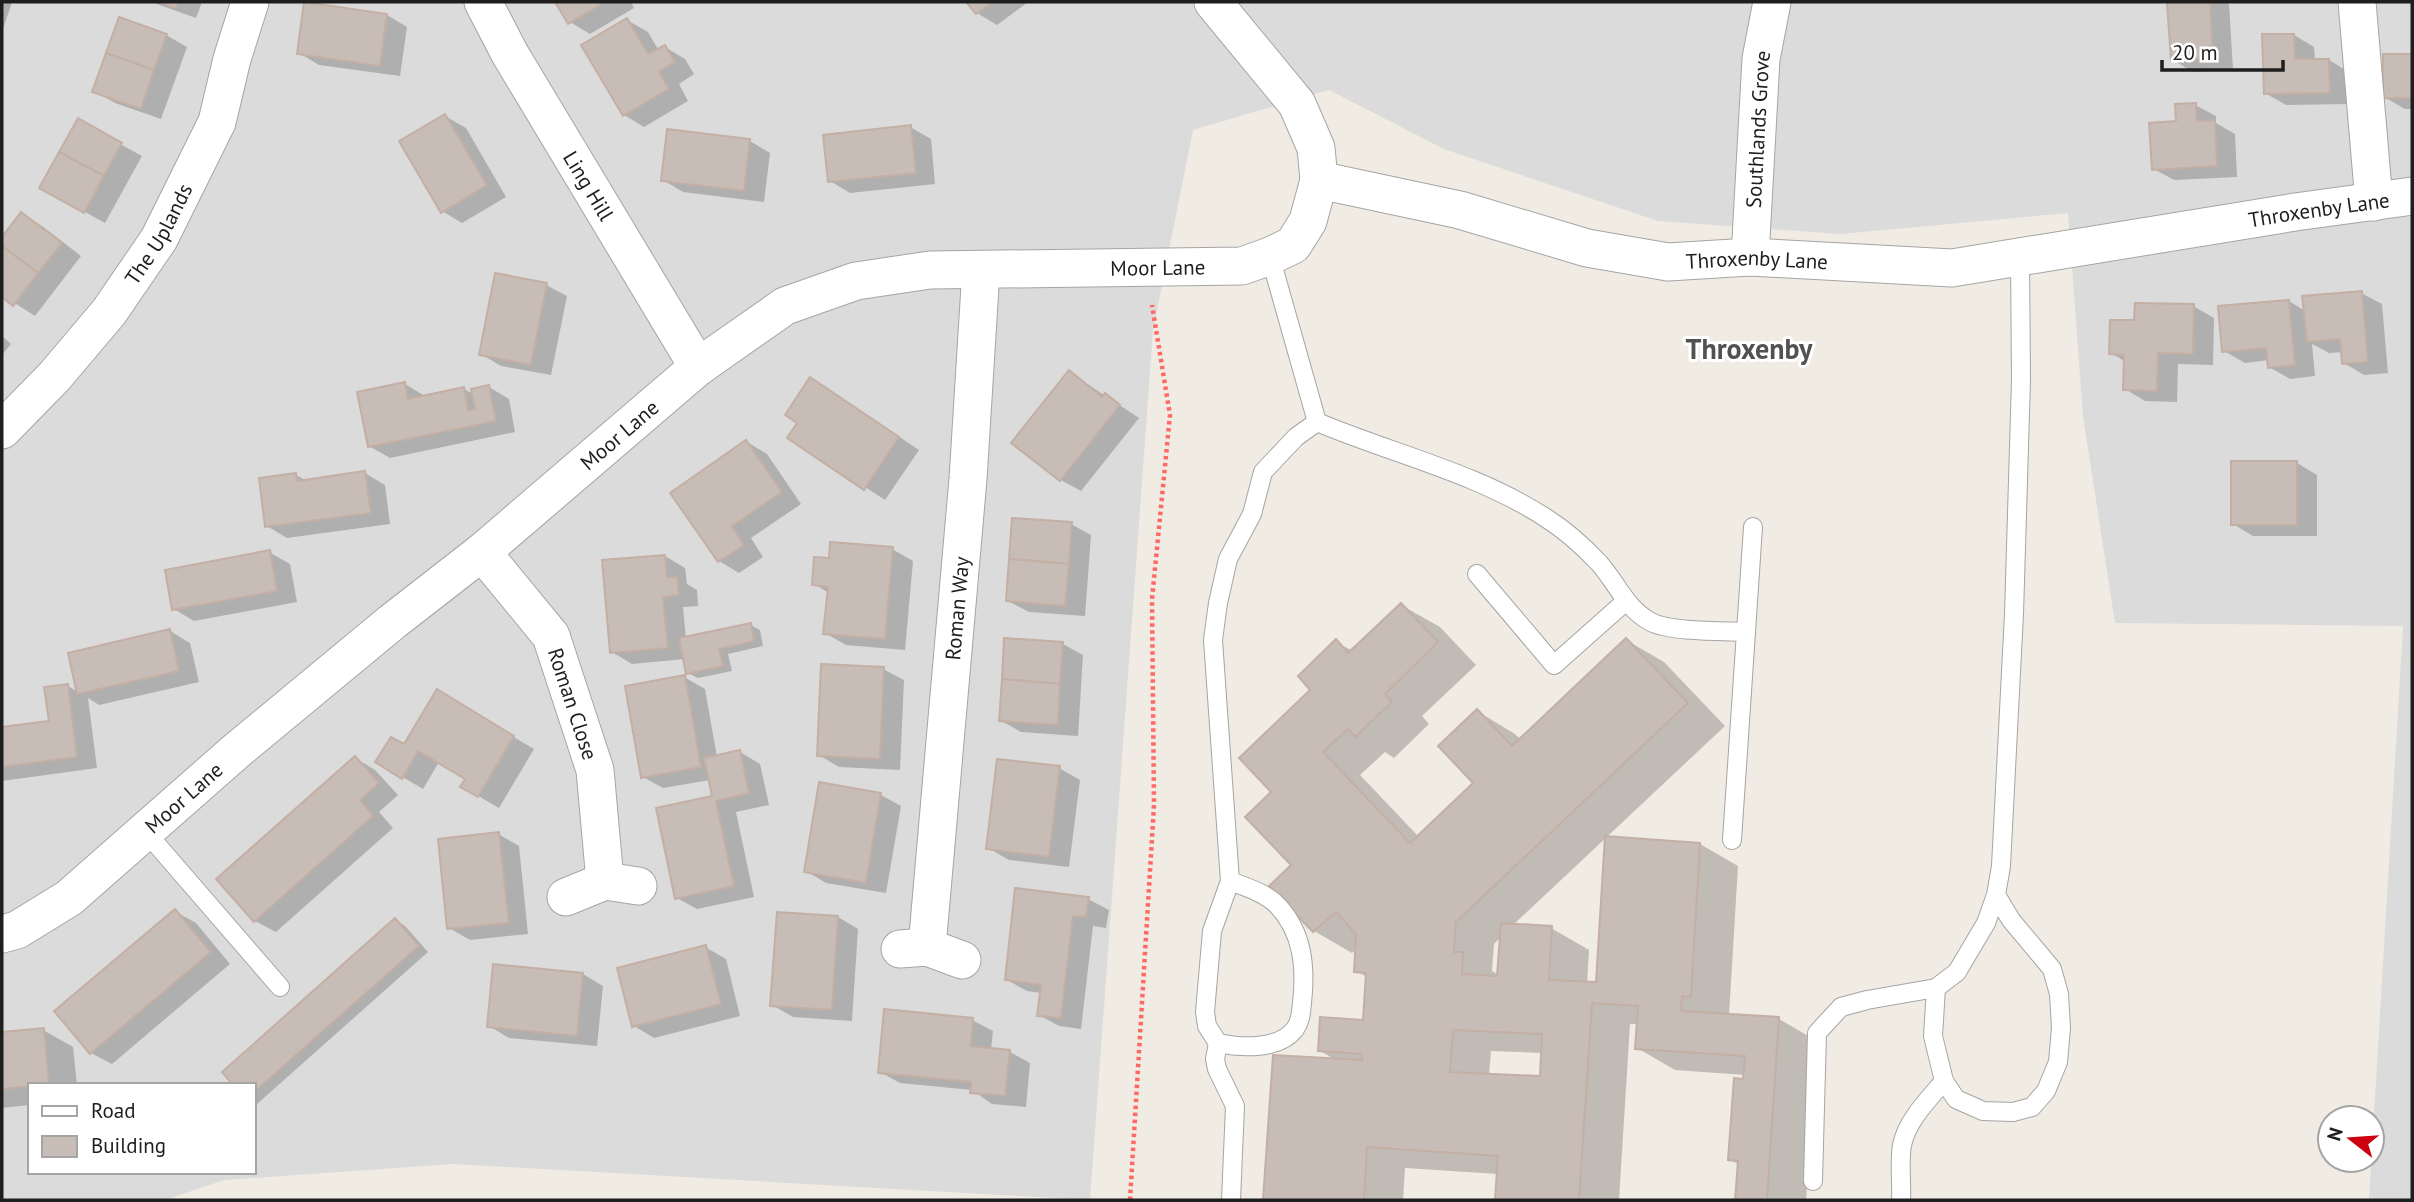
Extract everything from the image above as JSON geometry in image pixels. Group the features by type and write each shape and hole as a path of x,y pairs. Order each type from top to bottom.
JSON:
{"street":[{"name":"The Uplands","path":"2,430 54,377 109,312 159,239 217,122 232,59 250,2"},
{"name":"Ling Hill","path":"483,2 510,54 698,367"},
{"path":"1213,2 1297,104 1316,148 1320,180"},
{"name":"Southlands Grove","path":"1750,257 1761,59 1772,2"},
{"path":"2357,2 2374,202"},
{"name":"Moor Lane","path":"2,934 17,930 69,898 329,674 482,552 698,367 785,306 856,281 930,270 1242,267 1293,245 1308,221 1320,180"},
{"name":"Throxenby Lane","path":"1320,180 1460,210 1587,248 1668,262 1750,257 1952,268 2412,196"},
{"name":"Roman Way","path":"962,960 913,948 968,479 981,271"},
{"name":"Roman Close","path":"482,552 551,636 595,771 622,884 566,897"}],"lane":[{"path":"1270,256 1317,422"},
{"path":"1813,1181 1817,1033 1841,1007 1936,988 1957,972 1986,923 1996,895 2001,866 2014,614 2021,380 2020,257"},
{"path":"1317,422 1497,491 1546,518 1600,564 1626,601 1652,623 1746,632"},
{"path":"1230,881 1258,892 1276,904 1293,925 1300,942 1304,980 1300,1019 1294,1030 1279,1040 1241,1048 1219,1043 1207,1026 1205,1012 1212,931 1230,881 1213,640 1228,558 1252,514 1264,472 1296,437 1317,422"},
{"path":"1732,840 1752,527"},
{"path":"1477,574 1554,665 1626,601"},
{"path":"145,831 280,987"},
{"path":"1936,988 1933,1035 1944,1081 1956,1099 1983,1111 2013,1112 2032,1107 2046,1091 2058,1062 2061,1028 2059,994 2052,970 2011,920 1996,895"},
{"path":"1219,1043 1215,1059 1217,1069 1235,1106 1231,1200"},
{"path":"1901,1200 1902,1145 1908,1129 1944,1081"}],"path":[{"path":"1130,1200 1154,806 1152,600 1170,415 1146,266"}],"shaded area":[{"path":"2,2 2412,2 2412,1200 2369,1200 2371,1174 2386,1174 2386,1104 2375,1104 2403,626 2115,623 2083,416 2068,213 1840,234 1658,221 1444,149 1329,90 1193,130 1153,330 1090,1200 453,1164 224,1180 165,1200 2,1200"}],"building":[{"path":"159,2 178,2 176,8"},
{"path":"304,2 387,14 380,66 297,54"},
{"path":"555,2 605,2 568,24"},
{"path":"966,2 993,2 976,14"},
{"path":"2167,2 2210,2 2213,58 2171,61"},
{"path":"119,17 167,34 154,70 106,53"},
{"path":"627,18 648,54 665,45 675,62 659,72 669,89 623,116 581,45"},
{"path":"2262,34 2294,34 2295,59 2329,59 2330,93 2264,94"},
{"path":"106,53 154,70 141,109 92,92"},
{"path":"2383,54 2412,54 2412,98 2383,98"},
{"path":"2196,103 2197,121 2215,120 2217,166 2152,170 2149,123 2176,121 2175,104"},
{"path":"445,114 487,185 441,213 399,141"},
{"path":"78,118 122,143 104,176 59,152"},
{"path":"911,125 916,173 828,182 823,135"},
{"path":"667,129 750,139 744,191 661,181"},
{"path":"59,152 104,176 84,213 39,188"},
{"path":"21,212 62,243 38,273 2,246 2,237"},
{"path":"2,246 38,273 13,306 2,297"},
{"path":"495,273 547,283 531,365 479,355"},
{"path":"2362,291 2368,362 2342,364 2340,339 2307,342 2302,296"},
{"path":"2289,300 2295,365 2268,368 2266,348 2222,352 2218,306"},
{"path":"2135,303 2194,304 2193,354 2158,353 2157,391 2123,390 2124,355 2109,354 2110,320 2134,320"},
{"path":"1069,370 1102,397 1105,393 1120,405 1060,481 1011,443"},
{"path":"810,377 899,437 864,490 787,438 797,423 785,415"},
{"path":"405,382 408,399 464,387 468,410 475,409 471,389 489,385 496,421 368,447 357,392"},
{"path":"746,440 782,492 732,526 744,545 718,562 670,493"},
{"path":"2231,461 2297,461 2297,525 2231,525"},
{"path":"365,471 371,513 265,527 259,478 296,473 297,481"},
{"path":"1012,518 1072,522 1069,564 1009,559"},
{"path":"830,542 893,547 885,639 823,634 828,587 812,585 814,557 829,558"},
{"path":"270,550 277,591 172,610 165,570"},
{"path":"665,555 667,577 677,577 679,595 663,597 668,648 610,653 602,560"},
{"path":"1009,559 1069,564 1065,606 1006,601"},
{"path":"1401,603 1438,642 1385,694 1392,702 1355,737 1348,729 1323,752 1410,843 1473,783 1438,746 1477,709 1512,746 1626,638 1688,703 1456,922 1454,952 1463,952 1462,974 1497,976 1501,923 1552,926 1549,980 1596,982 1605,836 1700,843 1691,997 1682,996 1681,1011 1779,1017 1767,1200 1735,1200 1738,1161 1728,1160 1734,1078 1743,1079 1745,1056 1635,1049 1638,1006 1592,1003 1579,1200 1495,1200 1498,1156 1367,1147 1364,1200 1263,1200 1273,1055 1362,1060 1362,1054 1318,1051 1320,1017 1363,1020 1366,973 1354,972 1356,934 1336,912 1313,932 1269,886 1291,865 1245,817 1271,792 1239,758 1310,690 1298,676 1336,639 1348,653","holes":["1453,1030 1542,1034 1540,1076 1450,1072"]},
{"path":"751,623 754,641 719,649 723,666 686,674 679,638"},
{"path":"170,629 179,671 77,694 68,653"},
{"path":"1004,638 1063,642 1060,684 1002,679"},
{"path":"821,664 884,667 880,759 817,756"},
{"path":"685,675 701,767 641,778 625,686"},
{"path":"1002,679 1060,684 1058,725 999,721"},
{"path":"68,684 77,757 2,767 2,727 49,721 44,687"},
{"path":"437,689 514,736 478,797 460,787 465,779 418,751 402,779 375,762 391,737 404,744"},
{"path":"740,750 749,793 716,801 734,886 675,899 656,808 712,796 704,758"},
{"path":"355,756 379,783 360,800 373,816 254,922 216,879"},
{"path":"997,759 1060,766 1049,857 986,849"},
{"path":"819,782 881,793 866,883 804,872"},
{"path":"499,832 509,923 447,929 438,839"},
{"path":"1015,888 1089,897 1086,917 1073,916 1061,1018 1037,1016 1041,985 1005,980"},
{"path":"175,909 211,952 90,1054 54,1011"},
{"path":"777,912 838,916 832,1010 770,1006"},
{"path":"395,918 419,946 256,1090 256,1083 231,1083 222,1072"},
{"path":"706,945 721,1004 632,1027 617,968"},
{"path":"493,964 583,973 577,1036 487,1027"},
{"path":"884,1009 973,1018 971,1046 1010,1050 1005,1096 970,1093 971,1082 878,1073"},
{"path":"44,1028 49,1083 28,1083 28,1086 2,1089 2,1032"}],"district":[{"name":"Throxenby","path":"1749,348"}]}
